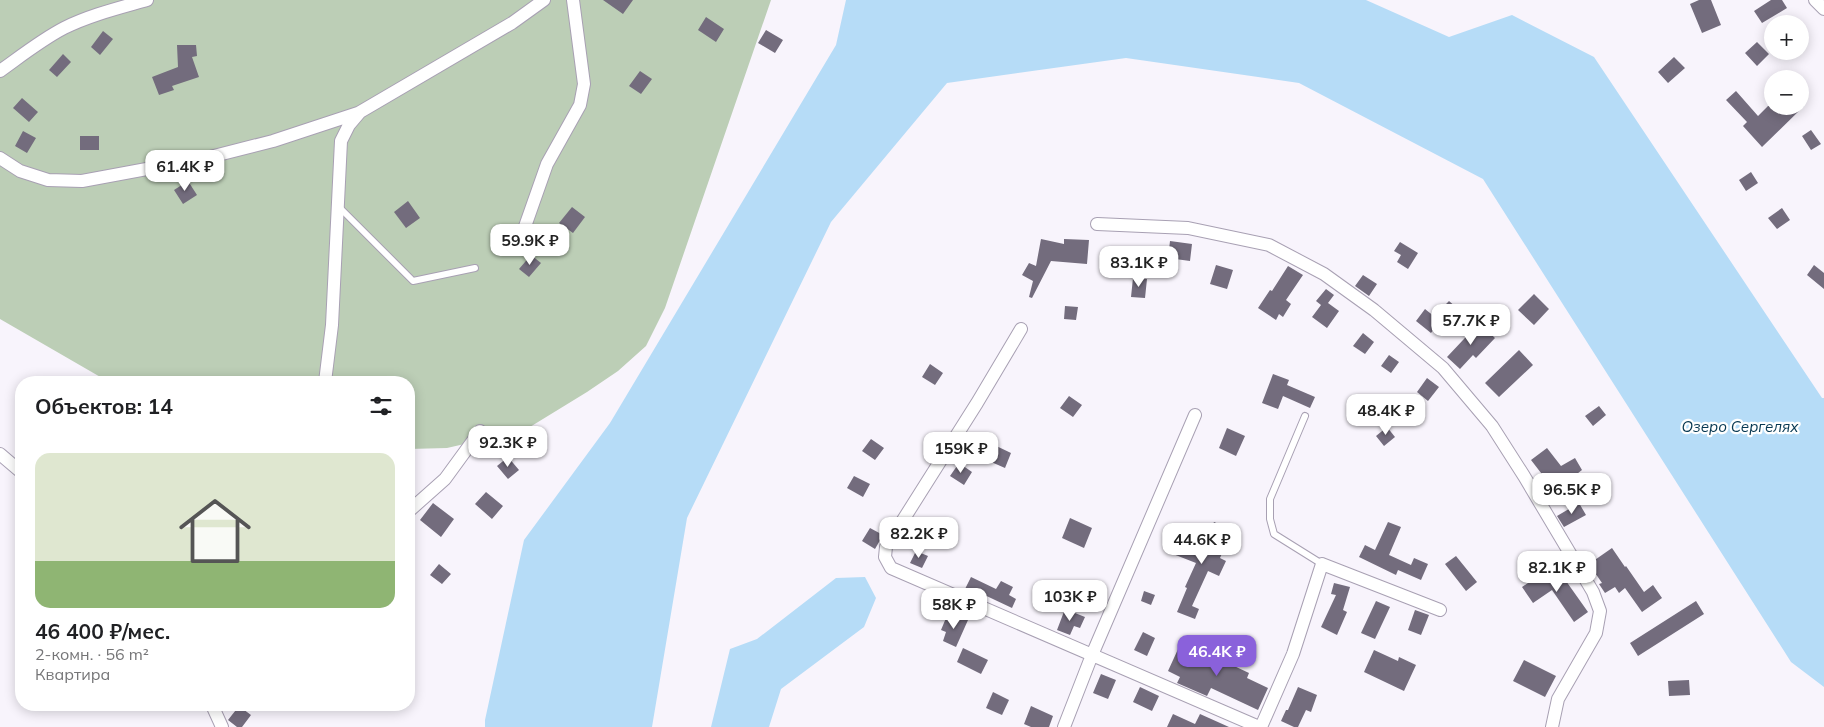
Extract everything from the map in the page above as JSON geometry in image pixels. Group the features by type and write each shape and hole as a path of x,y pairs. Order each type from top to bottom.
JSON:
{"street":[{"path":"0,71 35,45 64,28 95,15 147,0"},
{"path":"0,158 20,171 48,180 82,182 206,158 263,143 360,112 512,23 544,0"},
{"path":"522,235 547,164 580,105 584,84 574,0"},
{"path":"1815,0 1824,8"},
{"path":"325,376 332,325 341,142 349,124 360,112"},
{"path":"1097,224 1188,228 1269,245 1324,274 1374,310 1443,368 1492,426 1594,592 1600,611 1596,633 1558,699 1552,727"},
{"path":"1021,329 977,403 886,547 885,557 891,568 1260,727 1293,654 1322,564 1440,610"},
{"path":"1064,727 1092,655 1195,415"},
{"path":"415,506 445,479 480,431"},
{"path":"0,454 15,467"},
{"path":"215,711 222,727"}],"lane":[{"path":"339,207 413,281 475,268"},
{"path":"1305,416 1270,498 1270,519 1274,534 1322,564"}],"green space":[{"path":"0,0 771,0 665,308 646,346 618,371 525,430 447,448 415,449 415,376 99,376 0,319"}],"water":[{"name":"Озеро Сергелях","path":"846,0 1366,0 1449,37 1512,15 1594,57 1822,398 1824,398 1824,687 1791,662 1483,179 1299,83 1126,58 947,83 831,222 687,518 652,727 485,727 524,540 610,423 836,45"},
{"path":"865,577 876,598 864,627 781,689 769,727 711,727 730,649 757,639 836,578"}],"building":[{"path":"603,0 633,0 623,14"},
{"path":"1699,0 1711,0 1721,25 1702,33 1690,4"},
{"path":"1771,0 1782,0 1787,8 1775,15 1764,15 1764,22 1762,23 1754,11"},
{"path":"706,17 724,29 716,42 698,30"},
{"path":"766,30 783,40 775,53 758,43"},
{"path":"103,31 113,39 100,55 91,47"},
{"path":"1757,42 1764,49 1764,59 1757,66 1745,53"},
{"path":"177,45 196,45 197,56 192,57 199,77 172,86 174,90 159,95 152,77 178,67"},
{"path":"63,54 71,62 57,77 49,70"},
{"path":"1674,57 1685,68 1668,83 1658,72"},
{"path":"640,71 652,79 641,94 629,86"},
{"path":"1736,91 1758,116 1764,110 1764,115 1795,115 1762,147 1743,126 1747,122 1726,100"},
{"path":"22,98 38,112 29,122 13,108"},
{"path":"1811,130 1821,144 1811,150 1802,136"},
{"path":"23,131 36,138 27,153 15,146"},
{"path":"80,136 99,136 99,150 80,150"},
{"path":"1751,172 1758,183 1746,191 1739,180"},
{"path":"188,181 197,195 183,204 174,190"},
{"path":"408,201 420,218 406,228 394,212"},
{"path":"572,207 585,217 573,233 559,223"},
{"path":"1782,208 1790,220 1777,229 1768,218"},
{"path":"1041,239 1064,244 1064,239 1089,240 1087,264 1051,261 1032,298 1029,297 1033,281 1022,275 1029,263 1036,266"},
{"path":"1170,241 1192,244 1190,261 1168,258"},
{"path":"1400,242 1418,253 1408,269 1397,262 1401,255 1394,251"},
{"path":"531,255 541,263 529,277 519,269"},
{"path":"1114,258 1127,261 1124,275 1111,271"},
{"path":"1216,265 1233,270 1227,289 1210,284"},
{"path":"1814,265 1824,273 1824,289 1807,275"},
{"path":"1288,266 1303,275 1286,300 1291,304 1283,317 1279,314 1276,320 1258,308 1270,290 1272,291"},
{"path":"1363,275 1377,284 1369,296 1355,286"},
{"path":"1133,278 1147,279 1145,298 1131,297"},
{"path":"1326,289 1334,295 1328,303 1339,311 1327,328 1312,317 1321,305 1316,301"},
{"path":"1534,294 1549,309 1534,325 1518,310"},
{"path":"1449,301 1457,308 1448,318 1440,310"},
{"path":"1065,306 1078,307 1076,320 1064,319"},
{"path":"1425,309 1440,321 1431,333 1416,321"},
{"path":"1479,323 1495,338 1476,358 1473,355 1460,369 1447,357"},
{"path":"1363,333 1374,342 1365,354 1353,346"},
{"path":"1519,350 1533,365 1499,397 1485,383"},
{"path":"1389,355 1399,362 1391,373 1381,366"},
{"path":"930,364 943,373 935,385 922,377"},
{"path":"1273,374 1289,380 1287,385 1315,397 1310,408 1283,396 1278,409 1262,403"},
{"path":"1427,378 1439,387 1428,401 1417,392"},
{"path":"1069,396 1082,405 1073,417 1060,408"},
{"path":"1599,406 1606,415 1593,426 1585,416"},
{"path":"1387,427 1395,437 1384,446 1376,436"},
{"path":"1227,428 1245,436 1236,456 1219,448"},
{"path":"871,439 884,448 875,460 862,451"},
{"path":"988,442 1011,453 1005,468 982,458"},
{"path":"1547,448 1561,466 1575,458 1582,470 1555,491 1531,460"},
{"path":"508,457 519,470 508,479 497,466"},
{"path":"959,463 972,472 964,485 950,476"},
{"path":"1590,473 1601,489 1592,495 1581,479"},
{"path":"854,476 870,484 863,497 847,488"},
{"path":"486,492 503,506 492,519 475,504"},
{"path":"433,503 454,519 441,537 420,520"},
{"path":"1579,503 1586,515 1564,527 1557,516"},
{"path":"1070,518 1092,528 1084,548 1062,538"},
{"path":"1214,522 1232,530 1220,558 1226,561 1219,576 1208,571 1192,606 1199,609 1195,619 1177,612 1187,588 1185,587 1196,563 1173,554 1178,540 1203,549"},
{"path":"1388,522 1401,527 1389,555 1411,565 1414,558 1428,564 1421,580 1398,570 1396,575 1359,557 1365,545 1375,550"},
{"path":"870,528 883,535 875,549 862,541"},
{"path":"1612,548 1644,592 1653,585 1662,598 1642,612 1625,588 1619,593 1615,587 1605,593 1599,584 1602,583 1589,564"},
{"path":"916,551 928,556 922,568 910,563"},
{"path":"1456,556 1477,582 1466,591 1445,564"},
{"path":"439,564 451,574 442,584 430,575"},
{"path":"1562,568 1570,578 1566,581 1588,612 1574,622 1552,590 1533,603 1522,587 1538,576 1542,582"},
{"path":"971,577 996,589 1001,581 1013,587 1009,595 1016,599 1012,608 976,591 975,594 965,589"},
{"path":"1334,583 1350,587 1343,610 1347,612 1337,635 1321,627 1336,595 1331,594"},
{"path":"1144,591 1155,595 1151,605 1141,601"},
{"path":"1376,601 1390,607 1375,639 1361,633"},
{"path":"1696,601 1704,614 1638,656 1630,643"},
{"path":"1065,609 1085,617 1080,628 1074,626 1070,635 1057,630"},
{"path":"1415,610 1429,615 1421,635 1408,630"},
{"path":"954,614 968,620 956,647 943,641 946,632 941,630 946,618 951,620"},
{"path":"1143,632 1155,638 1147,656 1134,650"},
{"path":"1179,647 1209,661 1214,649 1235,658 1232,665 1249,673 1247,678 1268,688 1258,710 1211,688 1207,696 1177,683 1180,677 1168,671"},
{"path":"963,648 988,660 981,674 957,662"},
{"path":"1374,650 1398,661 1399,657 1416,665 1404,691 1364,672"},
{"path":"1524,660 1556,676 1545,697 1513,681"},
{"path":"1101,674 1116,680 1108,699 1093,693"},
{"path":"1689,680 1690,695 1669,696 1668,681"},
{"path":"1140,687 1159,696 1152,711 1133,702"},
{"path":"1298,687 1317,695 1311,712 1306,710 1298,727 1294,727 1281,721"},
{"path":"993,692 1009,700 1002,715 986,708"},
{"path":"1031,706 1053,716 1049,727 1031,727 1024,724"},
{"path":"235,711 246,711 251,715 242,727 237,727 228,720"},
{"path":"1173,714 1195,724 1200,714 1229,727 1167,727"}]}
